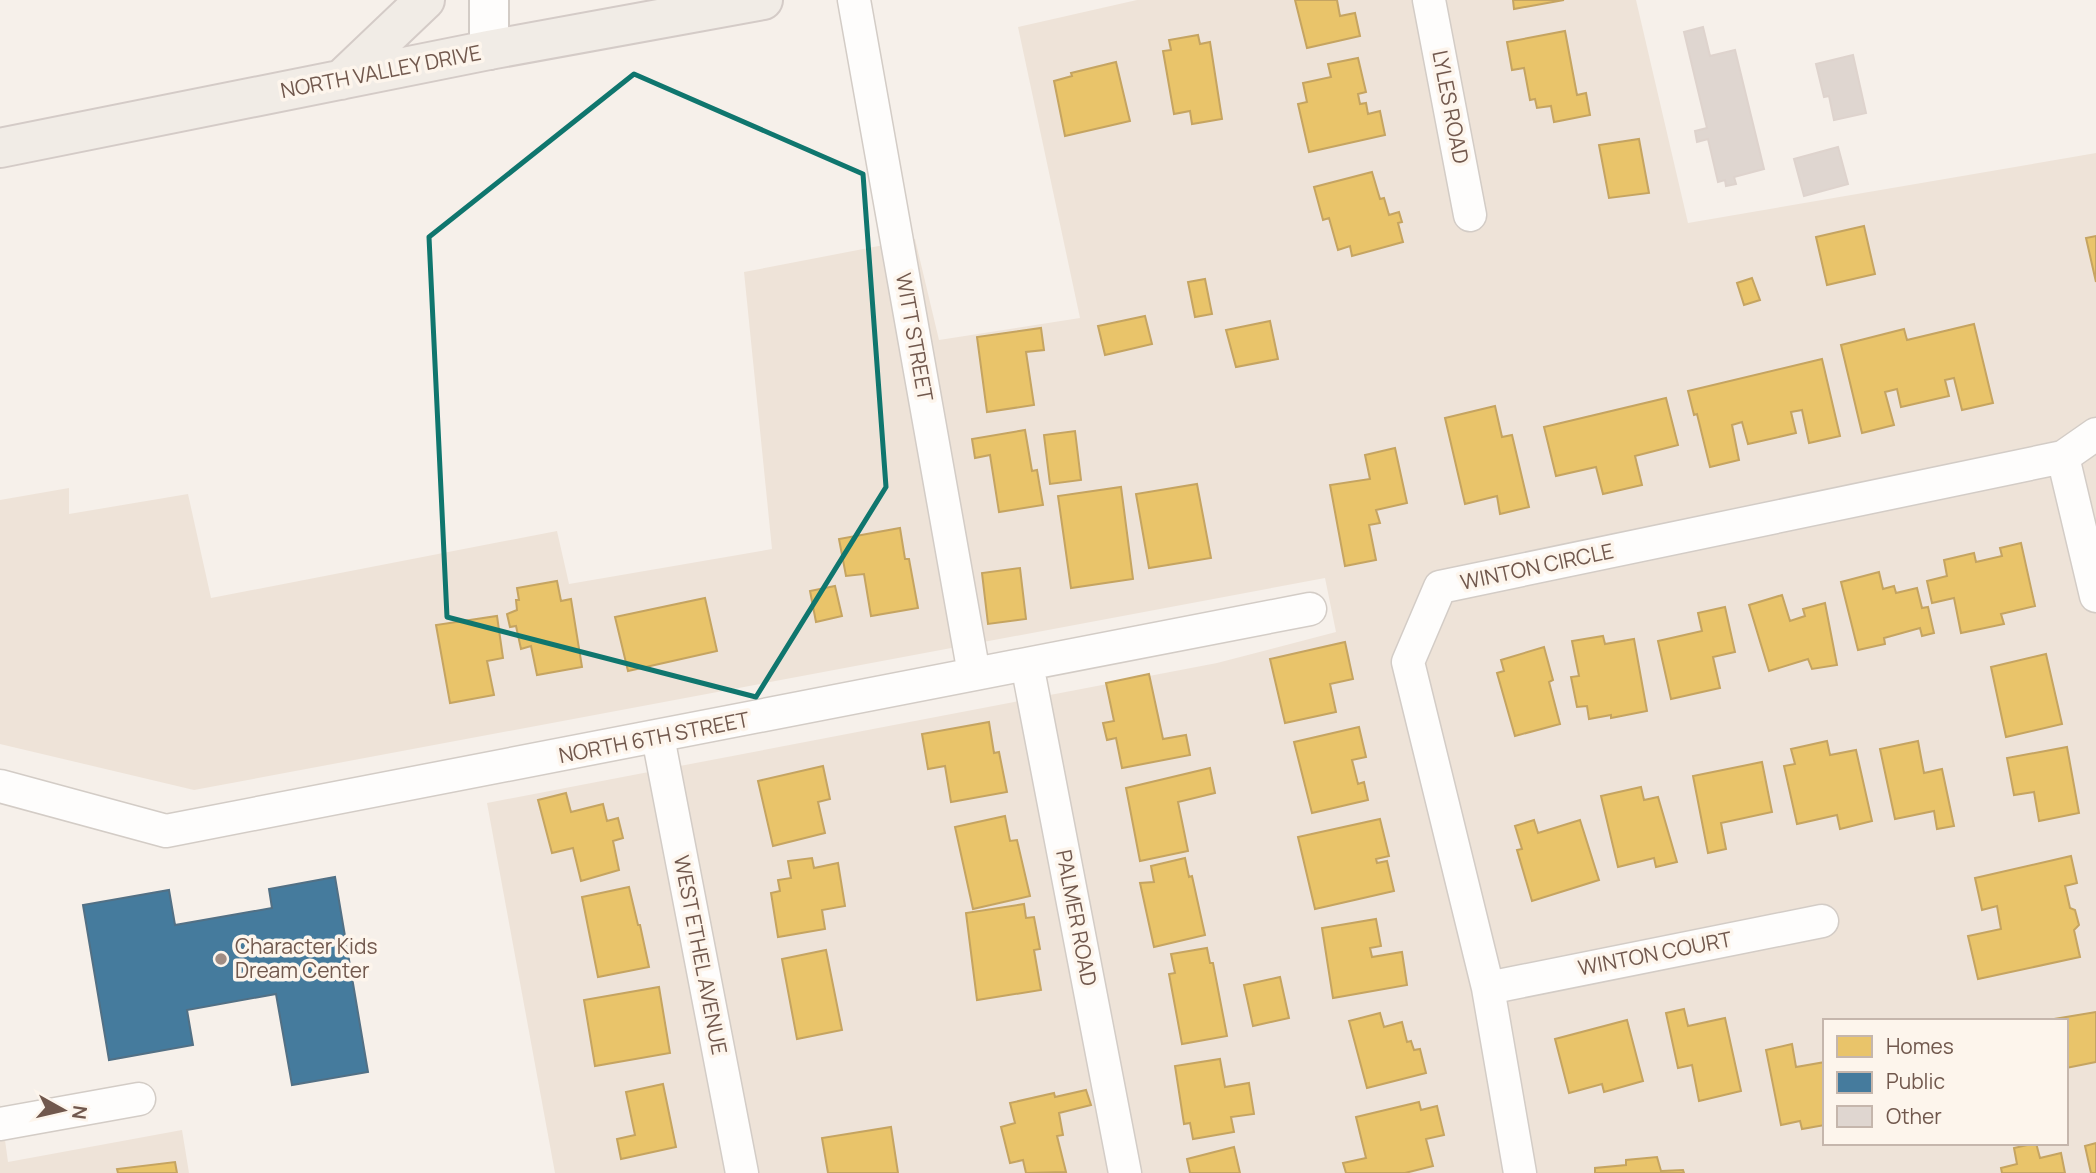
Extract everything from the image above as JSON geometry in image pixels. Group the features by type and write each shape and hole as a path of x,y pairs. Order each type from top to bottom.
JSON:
{"main road":[{"path":"341,80 425,0"},
{"name":"NORTH VALLEY DRIVE","path":"0,148 707,4 763,0"}],"street":[{"path":"489,0 489,50"},
{"name":"WITT STREET","path":"854,0 974,674"},
{"name":"LYLES ROAD","path":"1429,0 1470,215"},
{"name":"WINTON CIRCLE","path":"1520,1173 1488,988 1408,662 1440,587 2063,457 2096,434"},
{"path":"2063,457 2096,596"},
{"name":"NORTH 6TH STREET","path":"0,786 166,831 1310,610"},
{"name":"PALMER ROAD","path":"1027,664 1125,1173"},
{"name":"WEST ETHEL AVENUE","path":"658,737 742,1173"},
{"name":"WINTON COURT","path":"1488,988 1822,921"},
{"path":"0,1124 139,1099"}],"highlighted area":[{"path":"634,74 863,174 886,487 756,697 447,617 429,237"}],"shaded area":[{"path":"1137,0 1636,0 1688,223 2096,153 2096,1173 555,1173 487,803 1217,663 1336,632 1325,578 194,790 0,744 0,500 69,488 69,514 188,494 211,598 557,531 569,584 772,549 744,272 915,239 939,340 1080,318 1018,27"},
{"path":"0,1104 8,1162 182,1130 189,1173 0,1173"}],"building: Homes":[{"path":"1295,0 1337,0 1340,16 1355,13 1360,36 1307,48"},
{"path":"1513,0 1564,0 1514,9"},
{"path":"1565,31 1577,95 1586,93 1590,115 1554,122 1551,106 1537,108 1535,99 1530,100 1524,68 1512,70 1507,42"},
{"path":"1198,35 1200,44 1210,42 1222,119 1192,124 1190,111 1174,114 1163,51 1171,50 1169,40"},
{"path":"1358,58 1366,92 1358,94 1360,104 1366,103 1368,114 1380,111 1385,135 1309,152 1298,104 1307,102 1303,83 1331,77 1328,64"},
{"path":"1116,62 1130,121 1065,136 1054,81 1072,76 1071,73"},
{"path":"1639,139 1649,193 1609,198 1599,145"},
{"path":"1372,172 1380,199 1384,198 1389,215 1399,212 1402,222 1398,223 1403,242 1352,256 1350,246 1338,250 1329,218 1323,220 1314,187"},
{"path":"1864,226 1875,274 1827,285 1816,237"},
{"path":"2096,236 2096,282 2086,238"},
{"path":"1752,278 1760,300 1744,305 1737,283"},
{"path":"1205,279 1212,314 1195,317 1188,282"},
{"path":"1145,316 1152,344 1105,355 1098,326"},
{"path":"1270,321 1278,359 1236,367 1226,330"},
{"path":"1974,324 1993,403 1962,410 1954,378 1945,380 1949,396 1901,407 1897,389 1885,392 1894,425 1862,433 1841,345 1904,329 1907,340"},
{"path":"1041,328 1044,350 1026,352 1034,405 987,412 977,337"},
{"path":"1822,359 1840,436 1809,443 1802,410 1791,412 1796,433 1748,444 1742,422 1732,425 1739,460 1710,467 1697,414 1694,415 1688,391"},
{"path":"1666,398 1678,445 1635,456 1642,485 1603,494 1596,467 1556,476 1544,427"},
{"path":"1495,406 1502,437 1512,435 1529,507 1500,514 1497,496 1465,504 1445,418"},
{"path":"1025,430 1032,471 1037,470 1043,505 999,512 990,455 975,458 972,439"},
{"path":"1075,431 1081,480 1050,484 1044,435"},
{"path":"1395,448 1407,503 1376,510 1380,523 1369,525 1376,560 1345,566 1330,485 1370,479 1365,455"},
{"path":"1197,484 1211,558 1149,568 1136,494"},
{"path":"1121,487 1133,579 1071,588 1058,496"},
{"path":"900,528 918,608 871,616 864,574 846,576 839,539"},
{"path":"2021,543 2035,606 2001,614 2004,624 1961,633 1954,598 1932,603 1927,581 1947,576 1944,560 1974,553 1976,562 2002,556 2000,548"},
{"path":"1020,568 1026,619 988,624 982,573"},
{"path":"1879,572 1883,589 1894,586 1896,593 1917,588 1922,608 1928,607 1934,633 1922,636 1920,628 1884,638 1885,644 1858,650 1841,582"},
{"path":"557,581 561,601 571,599 582,667 537,675 531,646 521,649 516,626 510,627 507,614 517,610 517,588"},
{"path":"835,586 842,616 816,622 810,591"},
{"path":"1782,595 1790,621 1805,616 1803,609 1825,603 1837,665 1812,669 1808,659 1769,671 1749,605"},
{"path":"705,598 717,651 628,671 615,617"},
{"path":"1725,607 1735,652 1713,657 1720,688 1671,699 1658,641 1702,631 1698,613"},
{"path":"497,616 503,658 487,661 494,695 450,703 436,625"},
{"path":"1603,636 1605,644 1634,639 1647,711 1589,719 1587,706 1577,707 1571,677 1579,676 1572,641"},
{"path":"1345,642 1353,679 1330,684 1336,712 1285,723 1270,659"},
{"path":"1544,647 1553,680 1549,682 1560,724 1515,736 1497,673 1504,671 1501,660"},
{"path":"2046,654 2062,724 2006,737 1991,667"},
{"path":"1149,674 1163,739 1186,735 1190,755 1122,768 1116,738 1107,740 1103,723 1114,721 1106,683"},
{"path":"989,722 994,753 999,752 1007,792 951,802 945,766 928,769 922,734"},
{"path":"1359,727 1366,757 1352,760 1358,784 1364,782 1368,800 1312,813 1294,742"},
{"path":"1827,741 1830,755 1856,750 1872,821 1840,829 1837,815 1797,824 1784,766 1795,764 1791,749"},
{"path":"1918,741 1924,773 1942,769 1954,826 1937,829 1934,811 1895,819 1880,749"},
{"path":"2067,747 2079,813 2039,821 2034,792 2014,795 2007,758"},
{"path":"1762,762 1772,812 1721,823 1726,849 1708,853 1693,776"},
{"path":"823,766 830,799 818,802 825,833 773,846 758,781"},
{"path":"1210,768 1215,793 1178,802 1188,851 1140,861 1126,788"},
{"path":"1641,787 1644,800 1658,797 1677,862 1656,867 1654,858 1618,867 1601,796"},
{"path":"566,793 571,812 603,804 607,821 618,818 623,838 613,841 619,870 581,881 573,848 552,853 538,800"},
{"path":"1005,816 1010,841 1017,840 1030,896 973,909 955,827"},
{"path":"1380,819 1389,856 1376,859 1377,863 1387,861 1394,891 1315,909 1298,837"},
{"path":"1534,820 1538,833 1580,820 1599,880 1532,901 1517,850 1522,849 1515,826"},
{"path":"2071,856 2077,883 2065,886 2070,908 2075,910 2079,925 2074,930 2080,957 1978,979 1968,936 2001,929 1997,906 1982,910 1975,878"},
{"path":"812,858 814,868 838,863 845,906 822,910 825,929 778,937 771,893 780,891 778,880 791,878 788,861"},
{"path":"1185,858 1189,877 1192,876 1205,935 1154,947 1140,883 1154,882 1151,866"},
{"path":"629,887 649,967 598,977 582,897"},
{"path":"1024,904 1026,918 1034,917 1040,949 1034,950 1041,990 977,1000 966,913"},
{"path":"1376,919 1381,946 1370,948 1372,957 1402,952 1407,985 1333,998 1322,928"},
{"path":"1207,948 1210,963 1213,963 1227,1036 1182,1044 1169,974 1175,973 1171,954"},
{"path":"826,950 842,1030 797,1039 782,959"},
{"path":"1280,977 1289,1018 1253,1026 1244,985"},
{"path":"659,987 670,1053 595,1066 584,1000"},
{"path":"1684,1009 1688,1026 1725,1018 1741,1091 1699,1101 1692,1065 1678,1068 1666,1013"},
{"path":"2096,1012 2096,1062 2068,1068 2068,1019 2054,1019"},
{"path":"1380,1013 1384,1027 1402,1022 1407,1042 1411,1041 1414,1050 1420,1049 1426,1073 1367,1088 1349,1021"},
{"path":"1627,1020 1643,1081 1604,1092 1602,1084 1569,1093 1555,1039"},
{"path":"1792,1044 1796,1067 1823,1062 1823,1125 1802,1129 1800,1121 1781,1125 1766,1050"},
{"path":"1220,1059 1225,1087 1249,1083 1254,1114 1231,1117 1234,1132 1193,1139 1190,1123 1184,1124 1175,1066"},
{"path":"663,1084 676,1147 621,1159 617,1139 635,1135 626,1092"},
{"path":"1086,1090 1091,1105 1059,1113 1063,1135 1057,1136 1066,1172 1026,1173 1023,1160 1010,1163 1001,1127 1015,1123 1010,1103 1054,1093 1055,1097"},
{"path":"1419,1102 1421,1110 1437,1106 1444,1135 1426,1139 1433,1166 1405,1173 1346,1173 1343,1163 1366,1158 1356,1117"},
{"path":"891,1127 898,1173 828,1173 822,1138"},
{"path":"2096,1143 2096,1173 2091,1173 2085,1146"},
{"path":"2037,1145 2040,1158 2061,1153 2065,1173 2002,1173 2001,1168 2017,1164 2014,1148"},
{"path":"1234,1147 1240,1173 1190,1173 1187,1159"},
{"path":"1657,1157 1661,1171 1683,1170 1684,1173 1595,1173 1595,1168 1626,1165 1626,1160"},
{"path":"175,1162 177,1173 118,1173 117,1169"}],"building: Public":[{"name":"Character Kids Dream Center","path":"335,877 368,1072 292,1085 276,994 187,1010 193,1045 109,1060 83,905 169,890 175,925 272,908 269,889"}],"building: Other":[{"path":"1703,27 1710,56 1735,50 1764,169 1734,177 1736,184 1726,186 1725,180 1718,182 1708,139 1697,142 1695,131 1707,128 1684,32"},
{"path":"1853,55 1866,113 1834,120 1829,96 1824,97 1816,64"},
{"path":"1838,147 1848,184 1804,196 1794,159"}],"place":[{"name":"Character Kids Dream Center","path":"221,959"}]}
